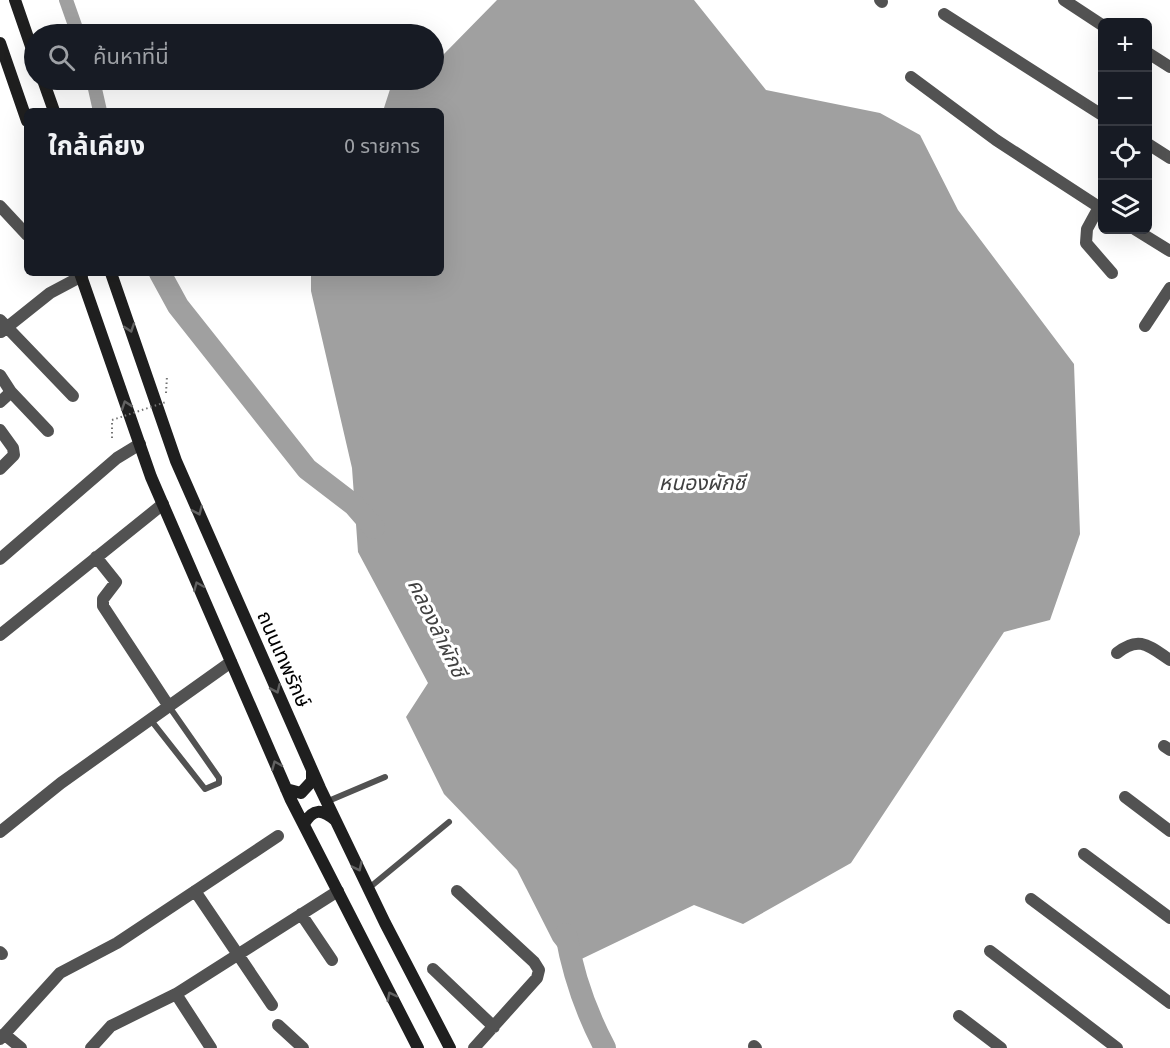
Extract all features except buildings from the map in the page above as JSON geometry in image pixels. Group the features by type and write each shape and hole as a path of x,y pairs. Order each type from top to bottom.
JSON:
{"main road":[{"path":"15,0 24,26"},
{"path":"0,43 24,112"},
{"path":"47,90 53,108"},
{"path":"81,276 163,504 286,789 418,1048"},
{"name":"ถนนเทพรักษ์","path":"112,276 176,461 326,802 450,1048"},
{"path":"286,789 301,793 312,781 312,771"},
{"path":"304,824 309,814 317,811 326,812 336,821"}],"street":[{"path":"1064,0 1098,22"},
{"path":"944,14 1098,112"},
{"path":"1152,56 1170,67"},
{"path":"911,77 996,140 1098,206"},
{"path":"1152,147 1170,158"},
{"path":"0,206 24,231"},
{"path":"1098,212 1087,229 1086,243 1112,273"},
{"path":"1143,234 1170,250"},
{"path":"73,396 2,327 50,292 79,276"},
{"path":"1144,326 1170,288"},
{"path":"0,375 11,392 48,430"},
{"path":"0,402 11,392"},
{"path":"0,430 13,448 14,455 0,469"},
{"path":"0,559 117,458 140,444"},
{"path":"0,635 163,504"},
{"path":"96,557 116,582 102,601 105,609 168,705"},
{"path":"1117,653 1130,643 1140,643 1170,660"},
{"path":"0,832 150,718 231,662"},
{"path":"1125,797 1170,831"},
{"path":"21,1048 2,1037 60,974 117,943 278,836"},
{"path":"1084,854 1170,918"},
{"path":"195,891 272,1005"},
{"path":"91,1048 111,1026 176,994 338,891"},
{"path":"457,891 534,962 539,970 537,978 474,1048"},
{"path":"1031,899 1170,1003"},
{"path":"301,914 332,960"},
{"path":"990,951 1117,1048"},
{"path":"433,969 494,1027"},
{"path":"176,994 211,1048"},
{"path":"959,1016 1001,1048"},
{"path":"278,1025 303,1048"}],"lane":[{"path":"150,718 205,789 219,782 219,778 168,705"},
{"path":"326,802 385,777"},
{"path":"368,889 449,822"}],"path":[{"path":"112,438 112,420 166,402 167,376"}],"water":[{"name":"หนองผักชี","path":"497,0 694,0 766,90 880,113 920,135 958,210 1074,364 1080,534 1050,620 1004,632 851,863 743,924 694,905 571,964 553,941 517,870 444,794 406,717 428,683 358,552 352,468 311,291 311,276 444,276 444,108 384,108 390,90 444,90 444,54"}],"waterway":[{"name":"คลองลำผักชี","path":"66,0 74,24"},
{"name":"คลองลำผักชี","path":"95,90 99,108"},
{"name":"คลองลำผักชี","path":"162,276 178,306 307,469 354,505 374,528"},
{"name":"คลองลำผักชี","path":"566,934 581,993 605,1048"}]}
